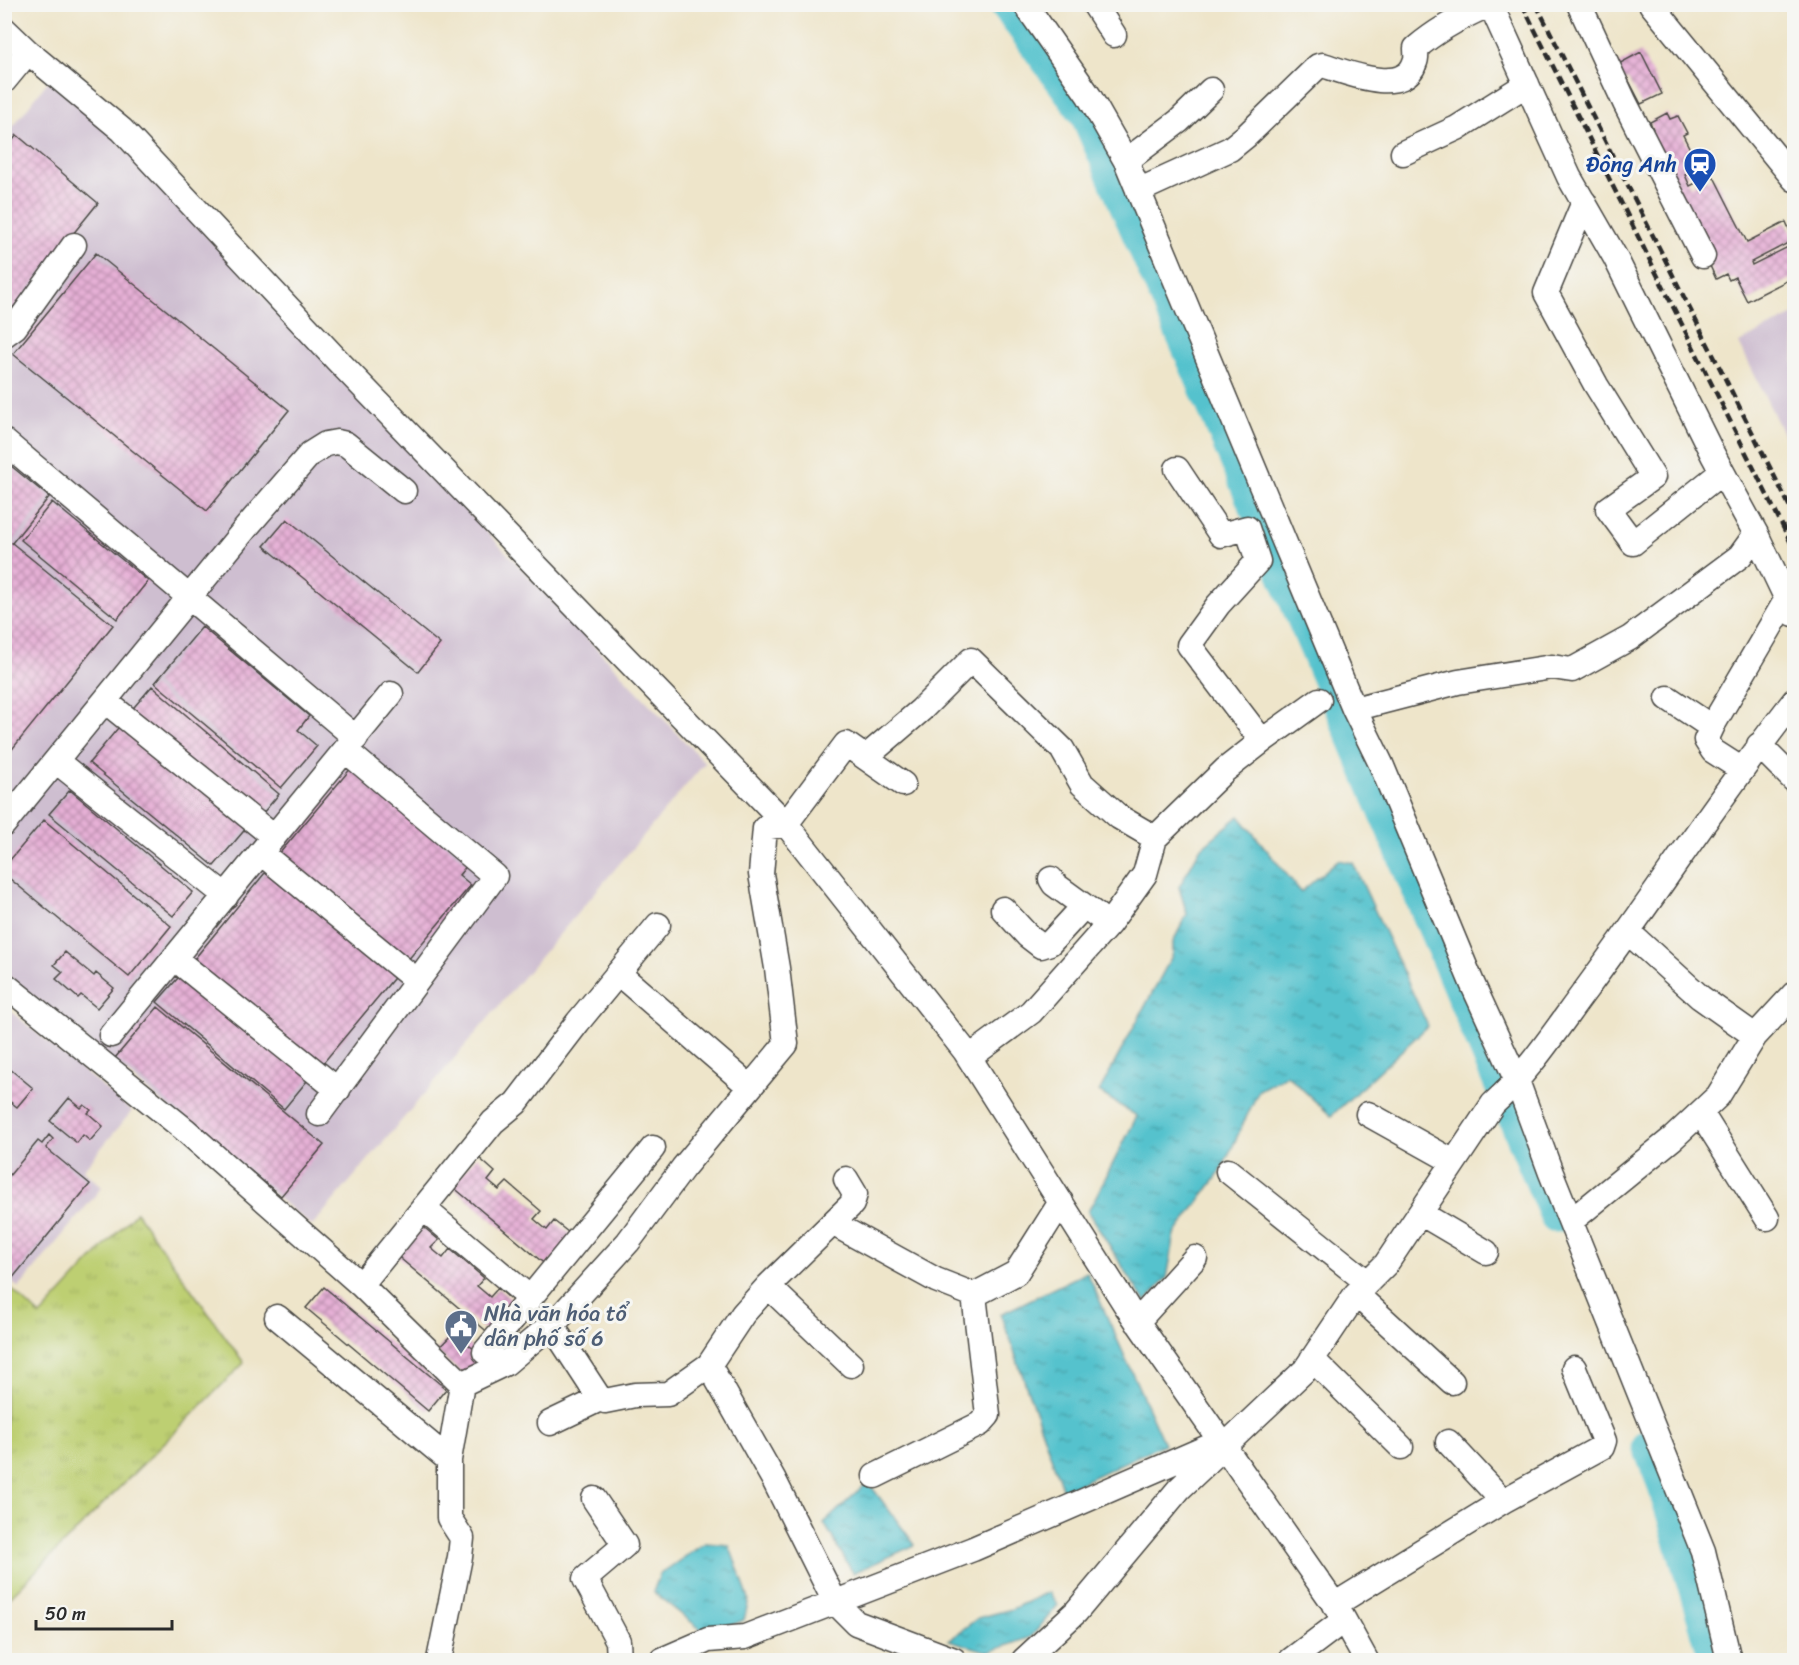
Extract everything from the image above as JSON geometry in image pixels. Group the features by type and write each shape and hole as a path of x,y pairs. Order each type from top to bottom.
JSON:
{"street":[{"path":"1025,4 1089,96 1126,161 1354,709 1381,764 1571,1221 1703,1551 1729,1660"},
{"path":"1094,4 1114,35"},
{"path":"1580,4 1625,103 1703,256"},
{"path":"1651,4 1794,179"},
{"path":"1138,191 1230,149 1318,66 1323,65 1371,79 1394,81 1407,73 1415,63 1416,48 1449,23 1484,6 1495,14 1569,177 1615,257 1791,605 1714,723 1706,740 1713,751 1741,770"},
{"path":"4,30 122,130 362,385 786,824 970,1057 1137,1322 1339,1612 1366,1660"},
{"path":"4,81 28,52"},
{"path":"1403,153 1457,128 1527,84"},
{"path":"1126,161 1179,121 1211,90"},
{"path":"1584,202 1546,293 1596,385 1653,477 1608,509 1633,543 1722,472"},
{"path":"4,334 15,327 74,245"},
{"path":"4,441 190,597 495,876 319,1114"},
{"path":"4,824 310,454 326,444 337,442 346,444 404,491"},
{"path":"1177,469 1221,535 1247,528 1258,561 1218,605 1189,645 1262,741"},
{"path":"1354,709 1458,682 1552,667 1572,670 1630,638 1740,556 1756,534"},
{"path":"866,757 921,710 970,660 1062,749 1082,784 1119,817 1155,838"},
{"path":"111,1035 391,694"},
{"path":"1668,698 1710,726 1714,723"},
{"path":"970,1057 1031,1012 1109,924 1145,874 1155,838 1225,770 1319,700"},
{"path":"1024,1660 1076,1612 1179,1489 1223,1443 1305,1370 1361,1288 1386,1264 1493,1104 1515,1083 1628,932 1741,770 1794,701"},
{"path":"105,702 416,980"},
{"path":"462,1384 506,1363 551,1324 628,1242 683,1168 786,1044 777,968 761,874 765,828 786,824 846,744 903,784"},
{"path":"1760,745 1794,780"},
{"path":"56,761 226,896"},
{"path":"1051,879 1054,884 1109,924"},
{"path":"1003,909 1028,936 1041,946 1050,943 1084,906"},
{"path":"361,1285 493,1122 516,1103 658,925"},
{"path":"1628,932 1700,997 1755,1036"},
{"path":"174,958 338,1090"},
{"path":"618,973 750,1087"},
{"path":"4,984 184,1129 361,1285 462,1384"},
{"path":"1571,1221 1673,1138 1718,1096 1755,1036 1794,994"},
{"path":"1701,1113 1767,1218"},
{"path":"1368,1114 1454,1162"},
{"path":"485,1352 653,1148"},
{"path":"1228,1171 1361,1288 1452,1382"},
{"path":"551,1324 600,1399 605,1401 635,1395 668,1394 709,1365 743,1314 768,1286 852,1204 855,1194 846,1179"},
{"path":"834,1224 936,1280 974,1295 1016,1273 1061,1202"},
{"path":"423,1208 530,1298"},
{"path":"1420,1213 1486,1252"},
{"path":"1137,1322 1195,1258"},
{"path":"768,1286 851,1365"},
{"path":"875,1476 980,1424 988,1415 974,1295"},
{"path":"277,1317 449,1460"},
{"path":"1312,1359 1401,1447"},
{"path":"709,1365 774,1480 835,1602 856,1623 954,1660"},
{"path":"1291,1660 1339,1612 1503,1501 1602,1447 1604,1441 1574,1368"},
{"path":"440,1660 462,1538 449,1518 449,1460 462,1384"},
{"path":"550,1423 600,1399"},
{"path":"1448,1442 1503,1501"},
{"path":"662,1660 708,1640 745,1637 972,1549 1223,1443"},
{"path":"594,1499 625,1545 585,1579 618,1641 619,1660"}],"shaded area":[{"path":"49,80 89,111 705,763 312,1226 5,973 4,138"},
{"path":"1794,315 1794,456 1739,343"},
{"path":"4,1006 132,1111 83,1170 102,1187 19,1288 5,1277"}],"green space":[{"path":"136,1212 244,1363 5,1602 5,1283 40,1316"}],"water":[{"path":"1239,816 1301,892 1338,860 1353,863 1428,1026 1331,1116 1287,1075 1259,1090 1221,1171 1175,1234 1167,1278 1145,1302 1088,1212 1137,1116 1099,1092 1173,954 1173,942 1187,914 1179,887 1200,849"},
{"path":"1087,1272 1164,1444 1063,1491 1001,1314"},
{"path":"868,1482 915,1545 853,1573 824,1523"},
{"path":"705,1543 729,1545 749,1599 744,1620 708,1635 653,1592 660,1574"},
{"path":"1048,1592 1058,1605 1031,1637 989,1652 949,1640 978,1618 1012,1609"}],"building":[{"path":"1641,52 1662,94 1641,104 1628,79 1619,84 1611,68"},
{"path":"1667,113 1670,119 1678,116 1687,133 1683,135 1706,181 1714,177 1747,242 1786,222 1794,240 1751,262 1752,265 1794,244 1794,277 1747,301 1735,277 1729,280 1726,274 1716,279 1649,131 1653,129 1650,122","holes":["1692,172 1698,182 1690,186 1685,175"]},
{"path":"17,135 98,203 4,319 4,151"},
{"path":"96,253 289,410 207,511 13,354"},
{"path":"5,461 49,497 12,543 113,625 5,758"},
{"path":"52,502 148,581 117,619 21,540"},
{"path":"287,519 440,644 418,672 264,546"},
{"path":"202,627 309,716 298,730 317,746 281,788 155,683"},
{"path":"152,686 279,794 257,820 129,713"},
{"path":"123,722 248,826 214,866 89,763"},
{"path":"352,767 468,864 459,875 471,885 407,961 279,854"},
{"path":"70,790 193,892 173,916 49,814"},
{"path":"44,820 171,926 129,977 4,874 4,867"},
{"path":"269,868 398,973 319,1068 191,963"},
{"path":"65,952 94,976 96,973 114,988 97,1008 81,995 78,998 56,979 63,972 54,965"},
{"path":"185,970 311,1076 284,1109 157,1002"},
{"path":"158,1007 324,1145 281,1196 115,1058"},
{"path":"4,1064 33,1088 17,1107 4,1097"},
{"path":"69,1098 81,1108 84,1105 91,1110 88,1113 103,1126 90,1141 83,1135 77,1143 50,1121"},
{"path":"49,1135 53,1139 46,1148 90,1184 11,1280 4,1275 4,1182 38,1141 42,1144"},
{"path":"477,1156 495,1172 488,1181 499,1190 507,1182 541,1211 534,1219 547,1230 554,1221 573,1236 547,1266 452,1186"},
{"path":"420,1224 439,1240 431,1248 443,1258 450,1249 484,1278 477,1286 490,1297 498,1288 516,1304 490,1334 395,1254"},
{"path":"324,1287 446,1389 428,1411 306,1308"},
{"name":"Nhà văn hóa tổ dân phố số 6","path":"454,1332 485,1359 468,1379 436,1351"}],"waterway":[{"path":"1006,4 1086,114 1198,371 1556,1216"},
{"path":"1648,1445 1663,1483 1716,1660"}],"railway":[{"path":"1522,4 1794,549"},
{"path":"1536,4 1794,515"}],"place":[{"name":"Đông Anh","path":"1700,193"},
{"name":"Nhà văn hóa tổ dân phố số 6","path":"461,1355"}]}
